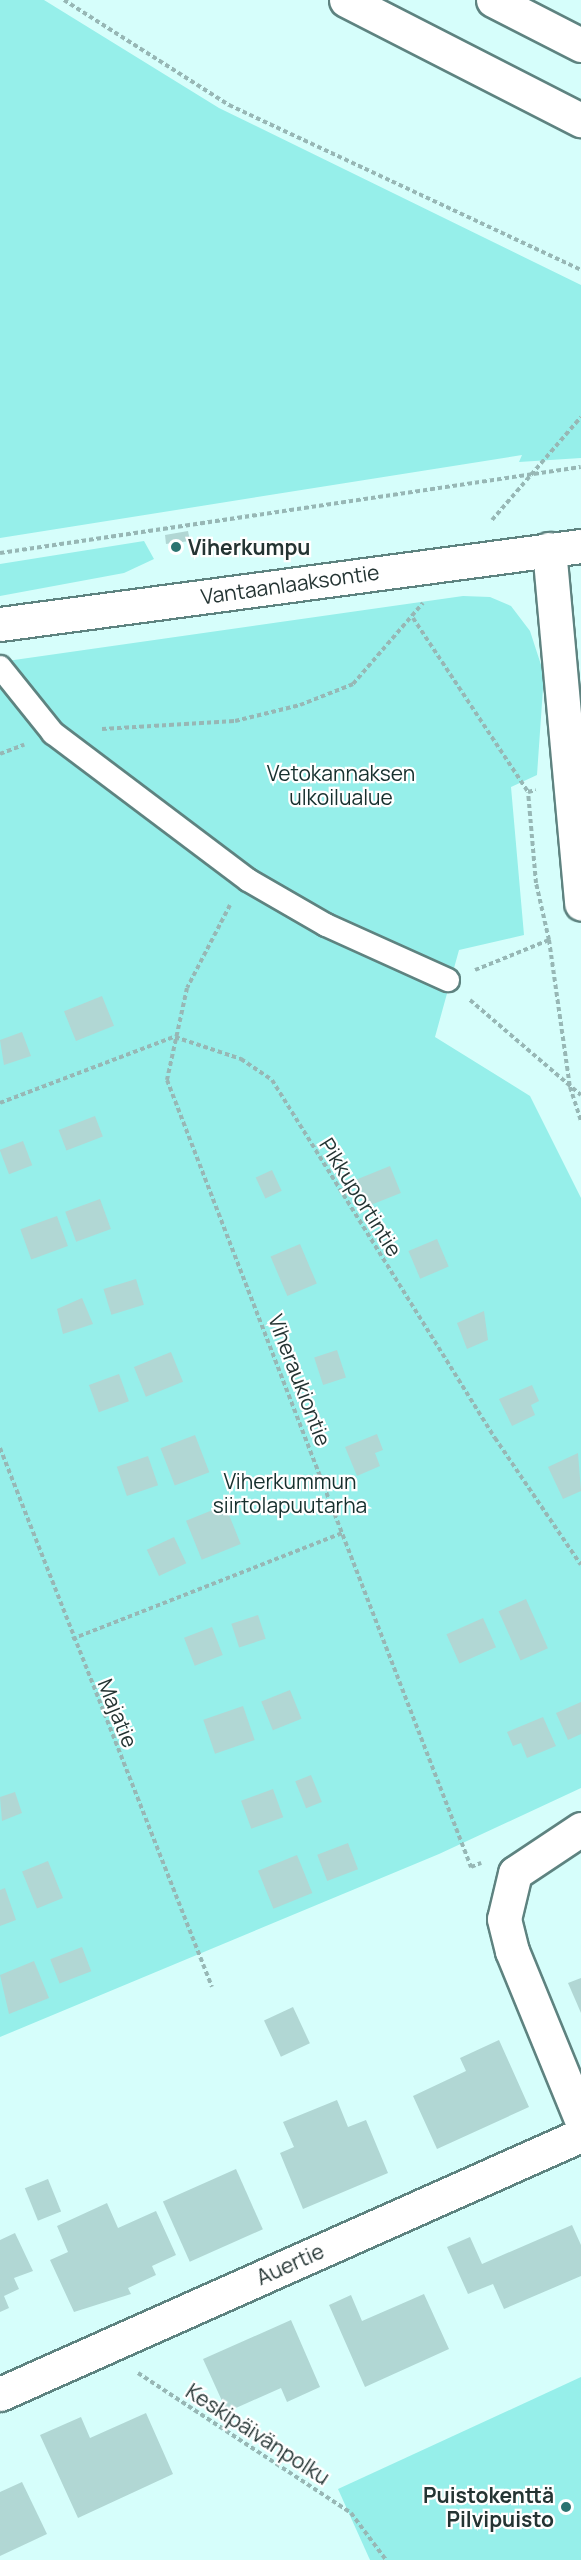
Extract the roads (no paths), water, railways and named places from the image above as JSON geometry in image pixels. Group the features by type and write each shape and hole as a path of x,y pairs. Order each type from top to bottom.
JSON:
{"main road":[{"path":"346,0 581,120"},
{"path":"494,0 581,45"},
{"path":"565,548 572,783 581,904"},
{"name":"Vantaanlaaksontie","path":"0,624 565,548"},
{"path":"581,1829 515,1873 504,1918 512,1951 581,2119"},
{"name":"Auertie","path":"0,2394 581,2135"}],"lane":[{"path":"0,667 53,734 248,880 326,925 448,980"}],"place":[{"name":"Viherkumpu","path":"176,547"},
{"name":"Puistokenttä Pilvipuisto","path":"566,2507"}],"park label":[{"name":"Vetokannaksen ulkoilualue","path":"341,785"},
{"name":"Viherkummun siirtolapuutarha","path":"290,1493"}]}
